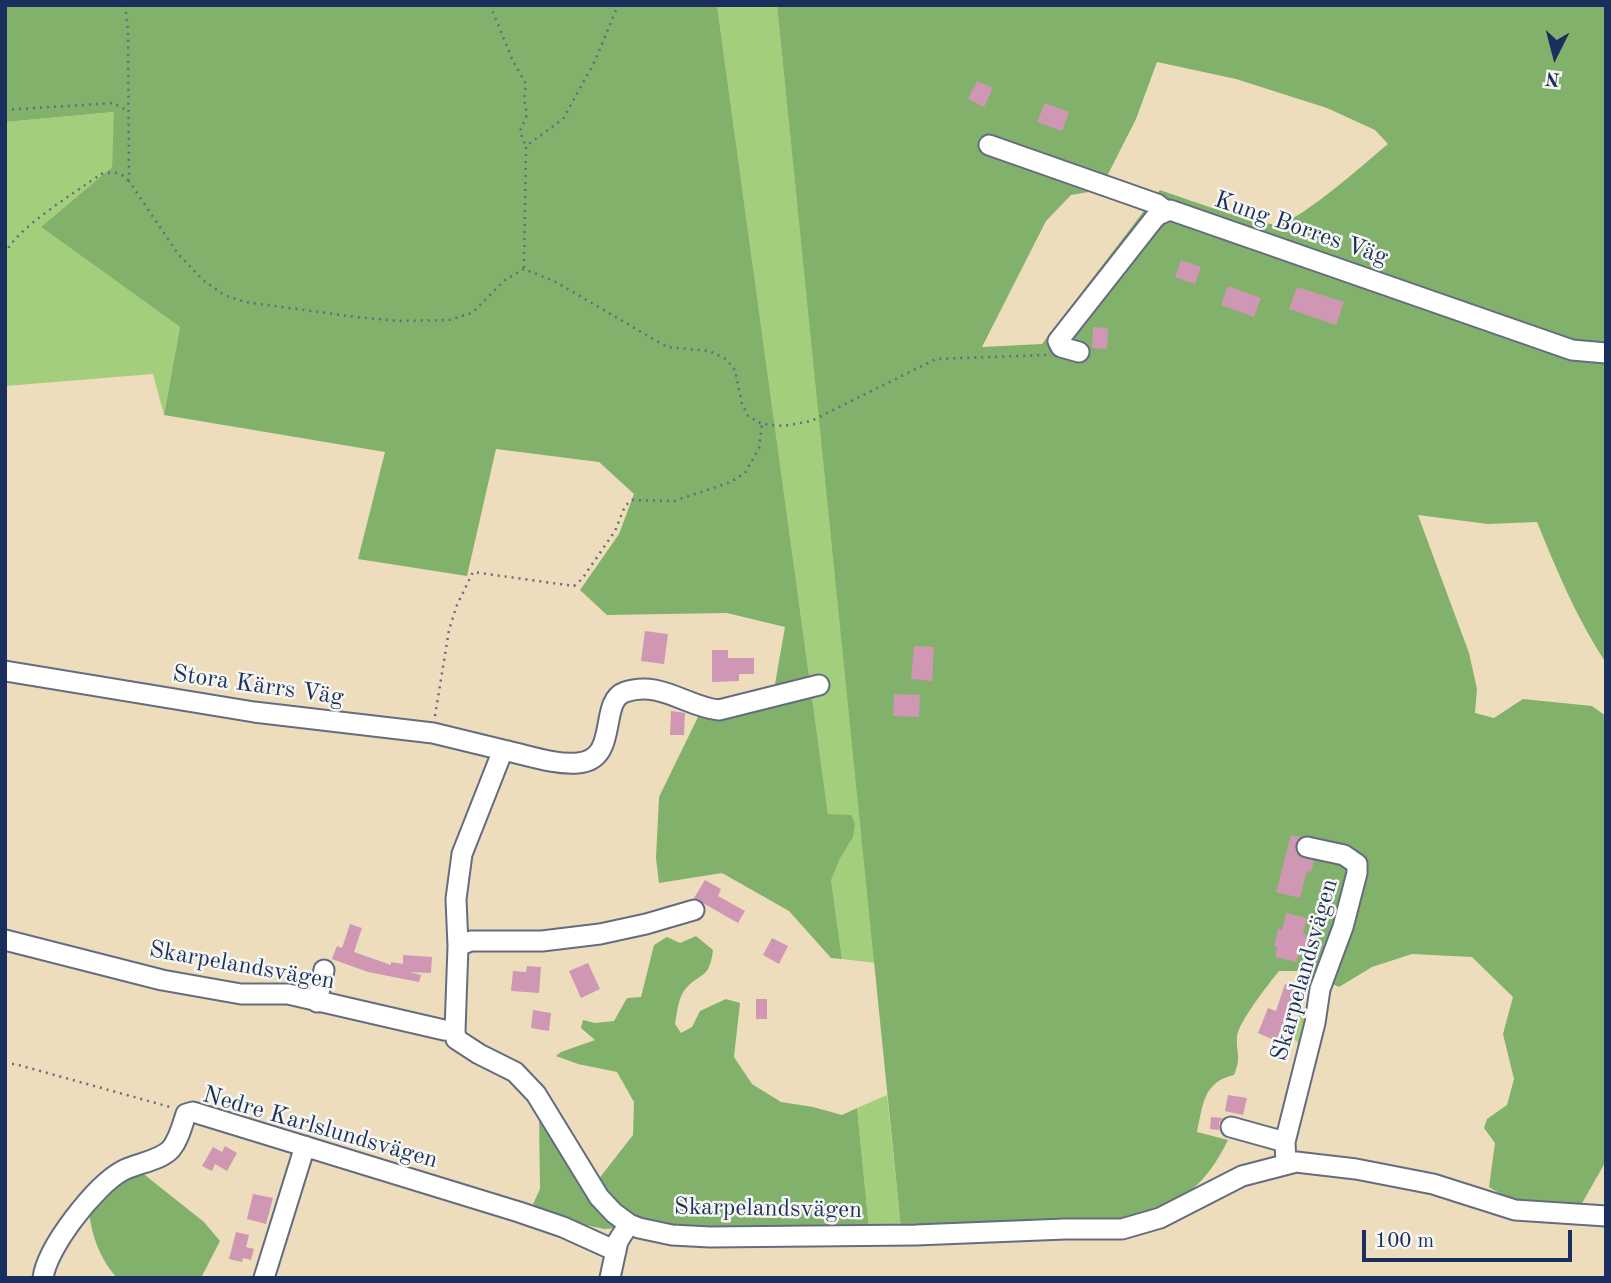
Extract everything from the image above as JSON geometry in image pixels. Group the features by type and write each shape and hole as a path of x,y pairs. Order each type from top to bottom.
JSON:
{"street":[{"name":"Kung Borres Väg","path":"989,145 1157,204 1166,211 1178,211 1572,350 1606,353"},
{"path":"1070,350 1058,341 1154,219 1166,211"},
{"name":"Stora Kärrs Väg","path":"5,671 254,712 433,733 575,764 594,759 603,747 614,702 620,694 628,691 666,691 719,710 819,685"},
{"path":"455,1031 458,946 456,899 462,854 503,750"},
{"name":"Skarpelandsvägen","path":"1286,1164 1285,1142 1315,1023 1320,989 1343,927 1357,873 1357,864 1351,858 1307,846"},
{"path":"458,946 471,941 542,941 600,934 694,910"},
{"name":"Skarpelandsvägen","path":"5,940 162,980 241,994 288,994 455,1031 456,1039 515,1072 536,1094 599,1197 614,1213 629,1224 672,1235 710,1237 1122,1229 1160,1217 1242,1176 1286,1164 1321,1164 1399,1177 1452,1188 1515,1210 1606,1216"},
{"path":"317,1002 324,970"},
{"name":"Nedre Karlslundsvägen","path":"43,1278 49,1256 58,1241 106,1182 122,1171 167,1152 176,1140 186,1114 193,1112 530,1215 616,1251"},
{"path":"1231,1127 1285,1142"},
{"path":"264,1278 305,1146"},
{"path":"610,1278 622,1233 629,1224"}],"path":[{"path":"125,5 128,30 129,181"},
{"path":"490,5 513,61 526,84 524,99 527,115 520,131 526,146 524,269"},
{"path":"526,146 563,119 590,70 618,5"},
{"path":"5,110 113,103 128,111"},
{"path":"5,254 23,231 100,174 115,172 122,174 129,181 178,254 203,280 224,295 245,302 399,321 449,320 472,313 506,279 524,269"},
{"path":"524,269 554,281 667,347 709,351 726,359 736,370 742,404 748,416 762,424 784,426 811,421 936,359 1051,355 1070,350"},
{"path":"433,733 449,631 457,605 473,572 574,586 582,579 615,531 625,506 632,500 674,501 731,482 745,473 760,448 762,424"},
{"path":"5,1064 15,1064 173,1108 186,1114"}],"green space":[{"path":"5,5 717,5 828,814 851,815 855,824 853,837 831,880 842,959 831,958 789,911 722,873 659,883 656,858 659,797 698,717 772,701 785,627 727,613 607,615 580,590 619,534 634,494 599,462 496,449 467,576 358,559 385,452 164,415 180,327 41,227 112,167 114,112 5,122"},
{"path":"717,5 777,5 876,963 842,959 831,881 828,814"},
{"path":"777,5 1606,5 1606,663 1577,612 1537,522 1488,524 1418,515 1469,653 1477,689 1475,713 1494,718 1523,699 1592,706 1606,716 1606,1161 1581,1205 1514,1202 1489,1187 1495,1143 1484,1128 1487,1119 1507,1105 1514,1079 1503,1034 1513,997 1472,957 1412,954 1372,967 1339,987 1324,980 1308,978 1298,971 1279,971 1238,1031 1238,1059 1234,1075 1216,1083 1203,1104 1197,1132 1228,1140 1202,1180 1169,1205 1139,1220 901,1228","holes":["1157,62 1236,79 1327,108 1375,130 1388,144 1318,201 1290,220 1279,224 1239,216 1160,190 1042,344 982,347 1046,221 1071,195 1100,190 1136,119"]},
{"path":"115,112 112,167 41,227 180,327 164,415 153,374 5,386 5,122"},
{"path":"696,936 713,950 711,960 706,972 682,994 675,1024 681,1033 692,1027 700,1011 726,999 740,1003 734,1057 752,1084 781,1102 842,1115 857,1108 869,1228 647,1226 604,1229 553,1218 533,1204 540,1189 539,1114 587,1194 633,1135 634,1102 617,1072 578,1064 556,1056 595,1040 581,1028 583,1020 595,1023 614,1021 627,998 641,997 654,945 667,937 680,943"},
{"path":"1302,1007 1313,1012 1304,1047 1290,1036"},
{"path":"887,1095 901,1228 869,1228 857,1108"},
{"path":"141,1172 204,1222 220,1241 201,1278 117,1278 101,1255 89,1212 101,1194"}],"building":[{"path":"977,81 993,88 984,107 968,99"},
{"path":"1045,103 1069,112 1062,131 1037,122"},
{"path":"1181,260 1201,267 1195,284 1175,277"},
{"path":"1228,286 1261,298 1254,317 1221,305"},
{"path":"1297,287 1344,302 1336,325 1289,309"},
{"path":"1093,327 1108,328 1107,349 1092,348"},
{"path":"645,631 668,634 664,664 641,661"},
{"path":"914,646 934,647 932,681 911,679"},
{"path":"712,650 728,650 728,658 754,658 754,674 739,674 739,681 712,682"},
{"path":"894,694 920,695 919,717 893,716"},
{"path":"671,711 685,713 684,735 670,735"},
{"path":"1291,835 1301,837 1295,845 1298,856 1314,861 1311,872 1307,871 1300,898 1276,892"},
{"path":"705,880 721,889 718,896 745,911 738,923 694,898"},
{"path":"1286,913 1307,918 1303,934 1310,936 1306,953 1299,951 1297,962 1275,957 1277,947 1274,946 1278,929 1282,930"},
{"path":"350,924 362,928 354,952 391,965 391,962 403,964 403,955 432,957 431,973 410,972 421,975 419,982 368,972 332,959 337,946 342,948"},
{"path":"772,938 788,946 779,964 763,955"},
{"path":"588,963 600,989 581,998 569,971"},
{"path":"527,966 541,967 539,993 511,991 513,971 526,972"},
{"path":"1285,984 1304,991 1298,1009 1290,1007 1276,1041 1258,1033 1268,1008 1276,1011"},
{"path":"756,999 767,999 767,1019 756,1019"},
{"path":"533,1010 551,1013 549,1031 531,1028"},
{"path":"1228,1095 1247,1098 1243,1115 1225,1111"},
{"path":"1211,1117 1223,1118 1219,1123 1219,1130 1210,1129"},
{"path":"225,1146 237,1153 227,1171 215,1164 212,1171 202,1166 213,1147 222,1152"},
{"path":"253,1194 273,1198 266,1224 247,1219"},
{"path":"236,1232 249,1235 246,1247 254,1249 251,1260 243,1258 242,1262 229,1259"}]}
